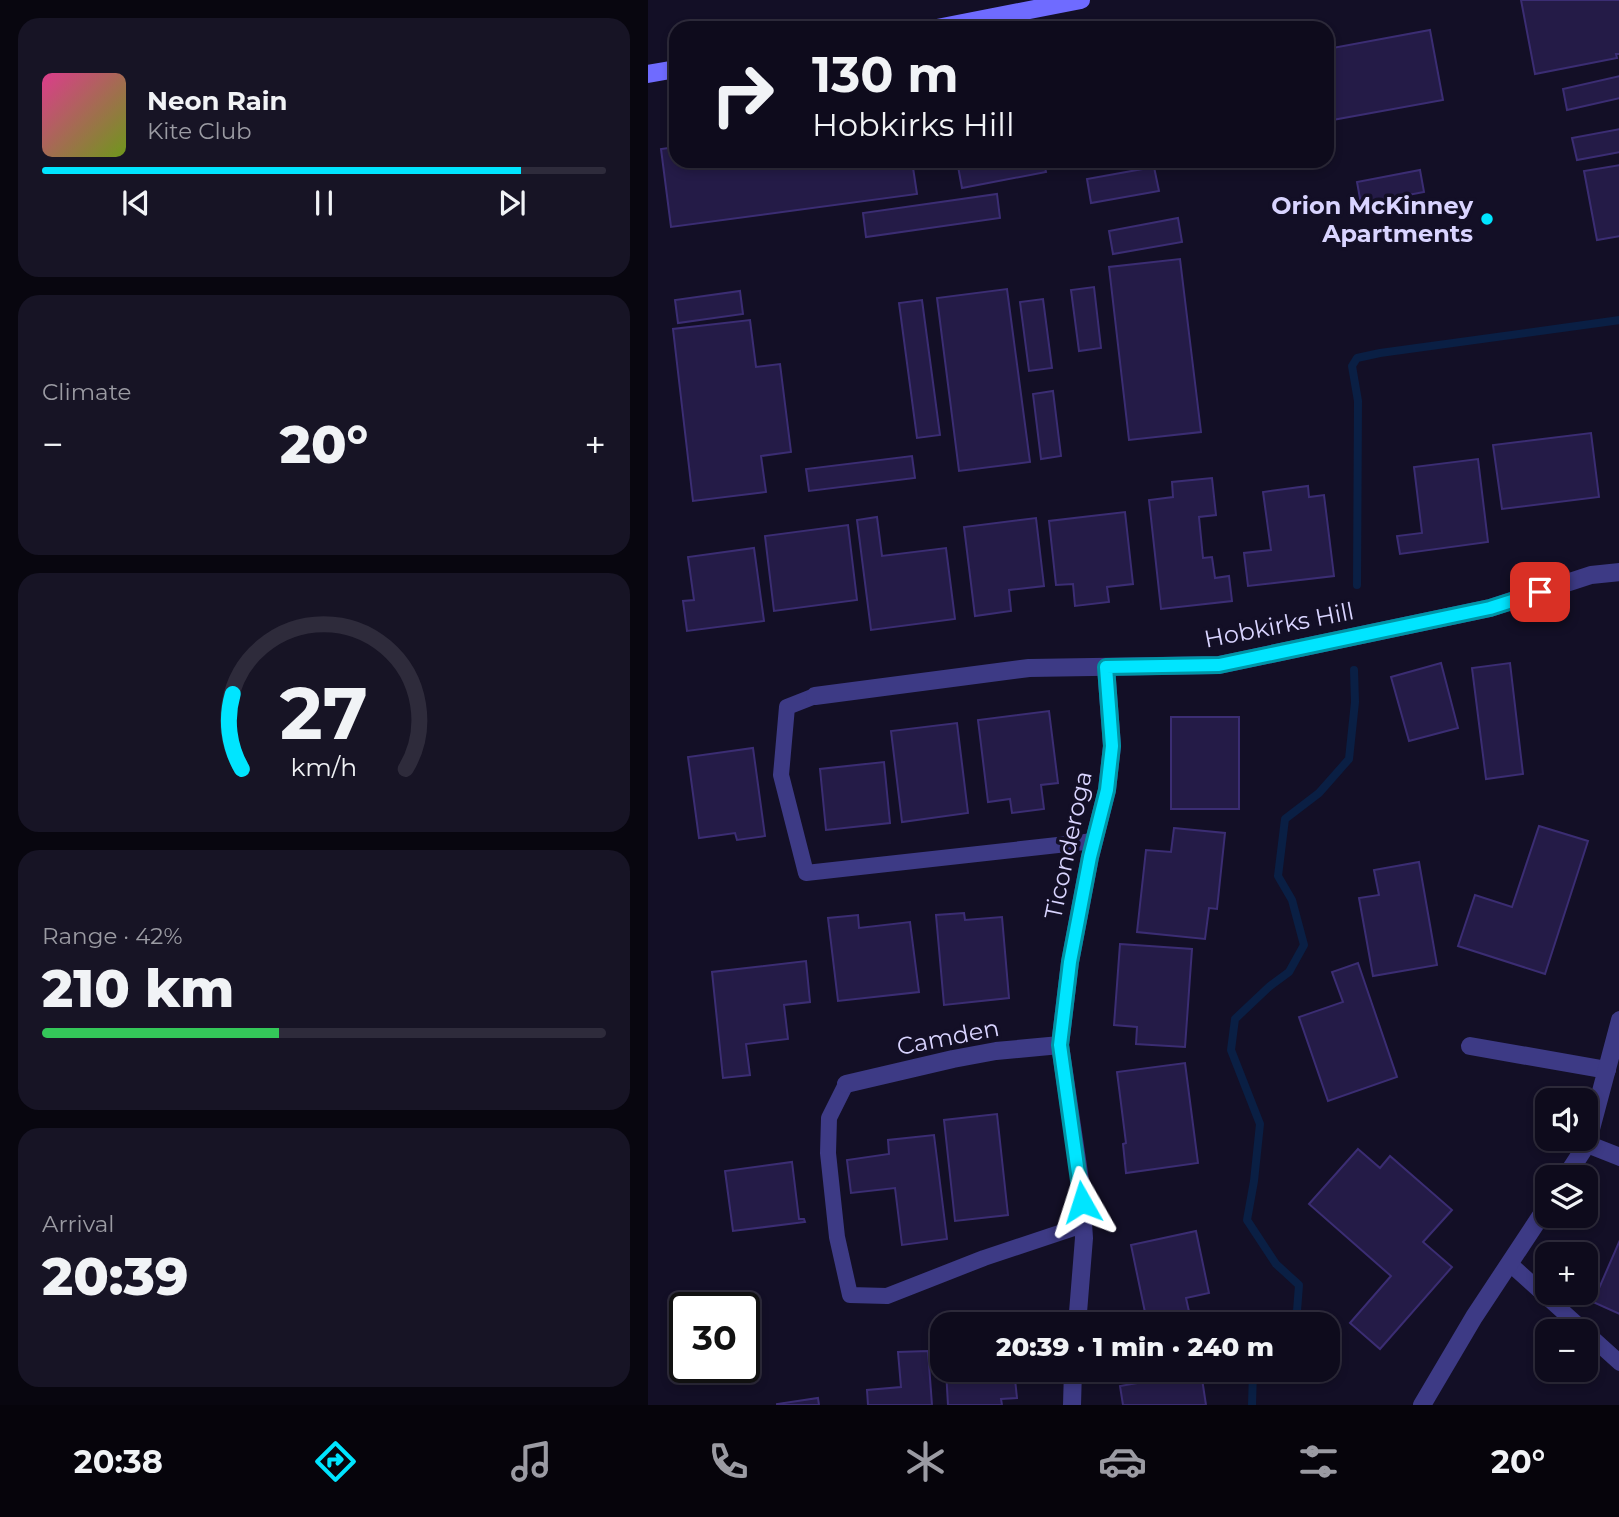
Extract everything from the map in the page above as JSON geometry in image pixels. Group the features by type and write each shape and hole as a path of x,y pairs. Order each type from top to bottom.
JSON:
{"street":[{"path":"973,21 1081,0"},
{"path":"648,75 669,70"},
{"name":"Hobkirks Hill","path":"815,696 1029,668 1219,665 1490,608 1591,575 1619,572"},
{"name":"Ticonderoga","path":"1078,1312 1083,1225 1080,1180 1060,1045 1070,962 1107,790 1112,746 1106,667"},
{"path":"1598,1103 1619,1020"},
{"name":"Camden","path":"846,1084 952,1059 996,1051 1060,1045"},
{"path":"1470,1046 1607,1070"},
{"path":"1598,1148 1619,1157"},
{"path":"1422,1405 1474,1317 1535,1224"},
{"path":"1072,1405 1073,1382"}],"lane":[{"path":"815,696 787,707 781,775 806,873 1094,841"},
{"path":"846,1084 829,1118 828,1153 837,1237 850,1294 887,1296 984,1258 1083,1225"},
{"path":"1509,1263 1619,1363"}],"building":[{"path":"1521,0 1620,0 1620,54 1616,54 1617,58 1535,74"},
{"path":"1430,30 1443,100 1334,120 1334,48"},
{"path":"1620,76 1620,98 1567,110 1563,89"},
{"path":"1620,129 1620,152 1577,160 1572,138"},
{"path":"669,148 669,168 913,168 917,194 671,227 661,149"},
{"path":"1620,165 1620,236 1597,240 1584,171"},
{"path":"958,168 1045,168 1046,172 962,188"},
{"path":"1154,168 1159,191 1091,203 1087,179"},
{"path":"1420,170 1424,192 1361,204 1357,182"},
{"path":"997,194 1000,218 866,237 863,213"},
{"path":"1178,218 1182,242 1113,254 1109,231"},
{"path":"1180,259 1201,432 1129,440 1109,267"},
{"path":"1094,287 1101,348 1079,351 1071,290"},
{"path":"1007,289 1030,462 959,471 937,298"},
{"path":"740,291 743,314 678,323 675,300"},
{"path":"1043,299 1052,368 1029,371 1020,302"},
{"path":"922,300 940,435 917,438 899,303"},
{"path":"750,320 756,367 780,364 791,452 761,456 766,492 693,501 673,329"},
{"path":"1053,391 1061,456 1041,459 1033,394"},
{"path":"1591,433 1599,497 1502,509 1493,445"},
{"path":"912,456 915,478 809,491 806,469"},
{"path":"1478,459 1488,542 1400,554 1397,536 1422,533 1414,467"},
{"path":"1212,478 1216,515 1199,517 1203,558 1212,557 1215,578 1229,576 1232,601 1161,609 1149,500 1173,497 1172,482"},
{"path":"1308,486 1309,497 1324,495 1334,576 1248,586 1244,553 1271,550 1263,492"},
{"path":"1125,512 1133,584 1107,587 1109,602 1075,606 1073,584 1056,585 1049,521"},
{"path":"877,517 882,556 946,548 955,619 871,630 857,520"},
{"path":"1036,518 1044,586 1009,590 1011,611 975,616 964,527"},
{"path":"848,525 857,600 774,611 765,536"},
{"path":"754,548 764,621 687,631 683,601 694,600 688,557"},
{"path":"1441,663 1458,728 1409,741 1391,677"},
{"path":"1510,663 1523,774 1486,779 1472,668"},
{"path":"1049,711 1058,783 1041,785 1044,809 1012,813 1010,799 988,802 978,720"},
{"path":"1171,717 1239,717 1239,809 1171,809"},
{"path":"957,723 968,813 902,822 891,731"},
{"path":"753,748 765,836 737,840 735,833 699,838 688,757"},
{"path":"884,762 890,823 826,830 820,769"},
{"path":"1539,826 1588,841 1545,974 1458,946 1475,895 1512,907"},
{"path":"1174,828 1225,833 1217,909 1209,908 1205,939 1137,932 1146,850 1171,852"},
{"path":"1419,862 1437,965 1373,976 1359,898 1379,895 1374,870"},
{"path":"964,913 965,920 1002,917 1009,998 944,1005 936,915"},
{"path":"858,915 859,928 910,922 919,992 838,1001 828,918"},
{"path":"1120,944 1192,949 1185,1047 1136,1044 1137,1027 1114,1025"},
{"path":"806,961 810,1002 784,1005 788,1039 746,1044 750,1075 723,1078 712,972"},
{"path":"1358,963 1397,1077 1328,1101 1299,1017 1343,1002 1332,972"},
{"path":"1185,1063 1198,1163 1126,1173 1123,1144 1126,1143 1117,1072"},
{"path":"997,1114 1008,1215 955,1221 944,1120"},
{"path":"934,1135 947,1239 902,1245 895,1188 851,1193 847,1160 889,1154 888,1140"},
{"path":"1358,1149 1380,1168 1390,1156 1452,1210 1423,1242 1452,1267 1380,1349 1350,1323 1391,1276 1309,1204"},
{"path":"792,1162 799,1219 804,1219 805,1222 733,1231 725,1171"},
{"path":"1196,1231 1209,1293 1186,1298 1189,1312 1145,1312 1131,1245"},
{"path":"1620,1240 1620,1314 1598,1304 1598,1291"},
{"path":"928,1351 932,1405 868,1405 867,1390 901,1387 898,1352"},
{"path":"947,1382 1015,1382 1017,1398 1001,1399 1002,1405 948,1405"},
{"path":"1143,1382 1203,1382 1206,1405 1123,1405 1120,1386"},
{"path":"818,1398 819,1405 777,1405 777,1404"}],"waterway":[{"path":"1357,585 1358,401 1352,366 1357,358 1620,320"},
{"path":"1296,1312 1299,1285 1276,1264 1247,1220 1260,1124 1231,1050 1235,1019 1289,972 1304,945 1292,900 1278,876 1285,819 1319,793 1349,759 1355,702 1354,670"},
{"path":"1252,1405 1253,1382"}],"place":[{"name":"Orion McKinney Apartments","path":"1487,219"}],"route":[{"path":"1082,1202 1060,1045 1070,962 1090,857 1107,790 1112,746 1106,667 1219,665 1490,608 1540,592"}]}
